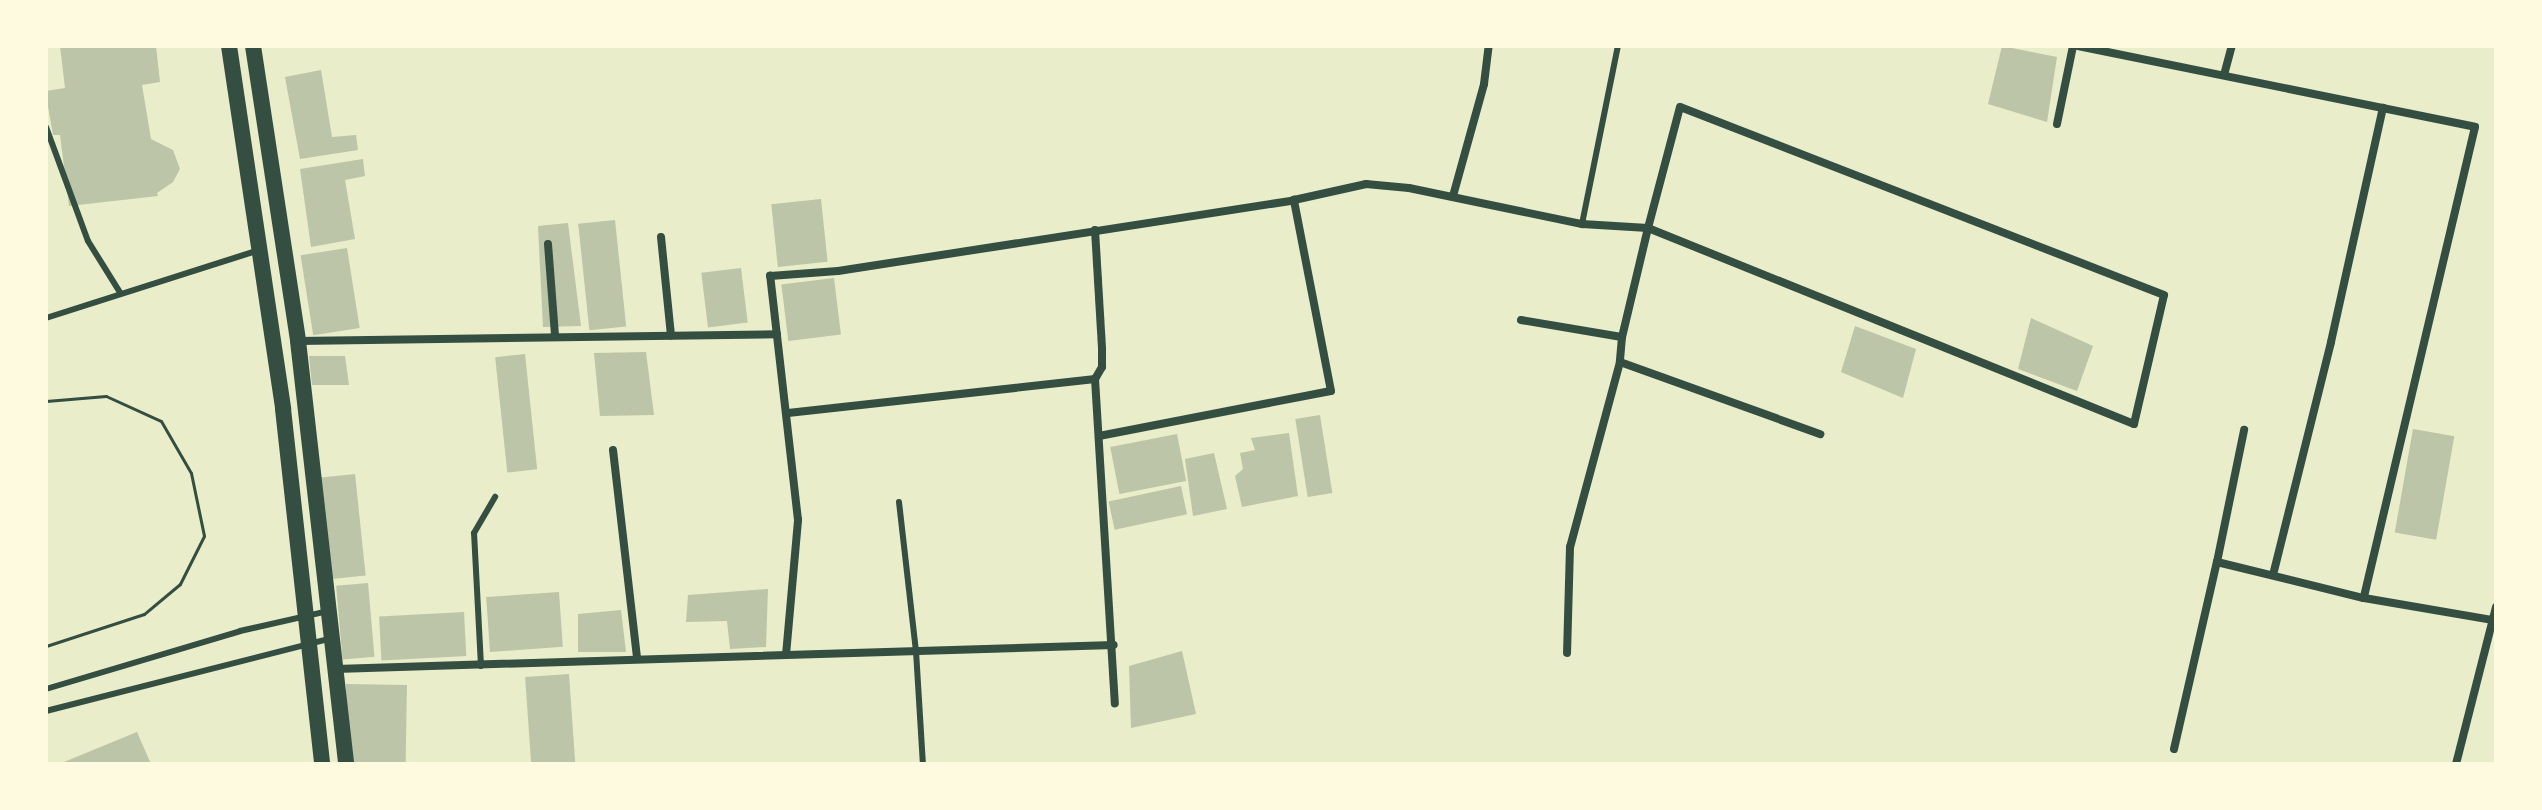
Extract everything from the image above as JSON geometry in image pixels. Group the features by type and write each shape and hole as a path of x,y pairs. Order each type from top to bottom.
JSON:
{"main road":[{"path":"229,46 262,249 322,764"},
{"path":"253,46 298,341 346,764"}],"street":[{"path":"1453,196 1484,84 1489,46"},
{"path":"2057,124 2075,46 2475,127 2364,598"},
{"path":"2224,75 2232,46"},
{"path":"786,655 798,520 770,276 838,271 1294,200 1366,184 1453,196 1582,224 1648,228 2134,424 2164,295 1680,107 1648,228 1622,337 1620,362 1570,547 1567,653"},
{"path":"2273,575 2331,342 2383,108"},
{"path":"1099,436 1331,391 1294,200"},
{"path":"1095,230 1102,349 1102,367 1095,379 1114,645 1115,703"},
{"path":"661,237 671,335"},
{"path":"548,244 555,336"},
{"path":"1521,320 1622,337"},
{"path":"298,341 777,334"},
{"path":"1620,362 1820,434"},
{"path":"788,413 1095,379"},
{"path":"2174,749 2244,430"},
{"path":"613,450 637,658"},
{"path":"2217,562 2364,598 2493,620"},
{"path":"2456,764 2496,607"},
{"path":"336,669 1114,645"}],"lane":[{"path":"1582,224 1618,46"},
{"path":"46,127 88,241 121,294"},
{"path":"46,318 262,249"},
{"path":"481,666 474,533 495,497"},
{"path":"899,502 916,651 923,764"},
{"path":"46,689 329,611"},
{"path":"46,711 309,641 332,638"}],"path":[{"path":"46,401 106,396 161,421 191,473 204,536 180,584 144,614 46,646"}],"building":[{"path":"60,46 156,46 160,82 142,85 151,139 173,150 180,169 173,182 157,193 158,196 69,206 60,135 53,135 46,95 46,91 65,88"},
{"path":"2002,46 2057,57 2047,122 1988,104"},
{"path":"321,70 332,137 356,135 358,150 300,159 285,77"},
{"path":"363,159 365,176 345,180 355,239 311,247 300,169"},
{"path":"821,199 828,262 778,267 771,204"},
{"path":"615,220 626,326 589,330 578,224"},
{"path":"568,223 581,326 543,327 538,226"},
{"path":"347,248 360,328 313,335 301,255"},
{"path":"741,268 748,323 708,327 701,273"},
{"path":"834,278 841,335 788,341 781,284"},
{"path":"2031,318 2093,346 2077,391 2018,369"},
{"path":"1855,326 1916,349 1903,398 1841,372"},
{"path":"646,352 654,415 600,416 594,353"},
{"path":"525,354 537,469 507,473 495,357"},
{"path":"309,356 345,356 349,385 312,385"},
{"path":"1320,415 1332,493 1308,497 1295,419"},
{"path":"2413,429 2454,436 2436,540 2395,532"},
{"path":"1289,433 1298,496 1242,507 1235,476 1243,469 1240,453 1255,450 1251,438"},
{"path":"1177,434 1186,481 1119,494 1110,447"},
{"path":"1214,453 1227,509 1193,516 1185,459"},
{"path":"355,474 366,575 332,579 321,478"},
{"path":"1181,486 1187,514 1115,530 1109,501"},
{"path":"368,583 374,657 343,660 336,586"},
{"path":"768,589 766,647 730,649 727,621 686,622 688,595"},
{"path":"559,592 563,647 490,652 486,597"},
{"path":"621,610 626,652 578,652 578,614"},
{"path":"464,612 466,656 381,660 379,616"},
{"path":"1182,651 1196,714 1131,728 1129,666"},
{"path":"569,674 575,764 531,764 525,677"},
{"path":"346,684 407,685 406,764 345,764"},
{"path":"137,732 151,764 59,764"}]}
